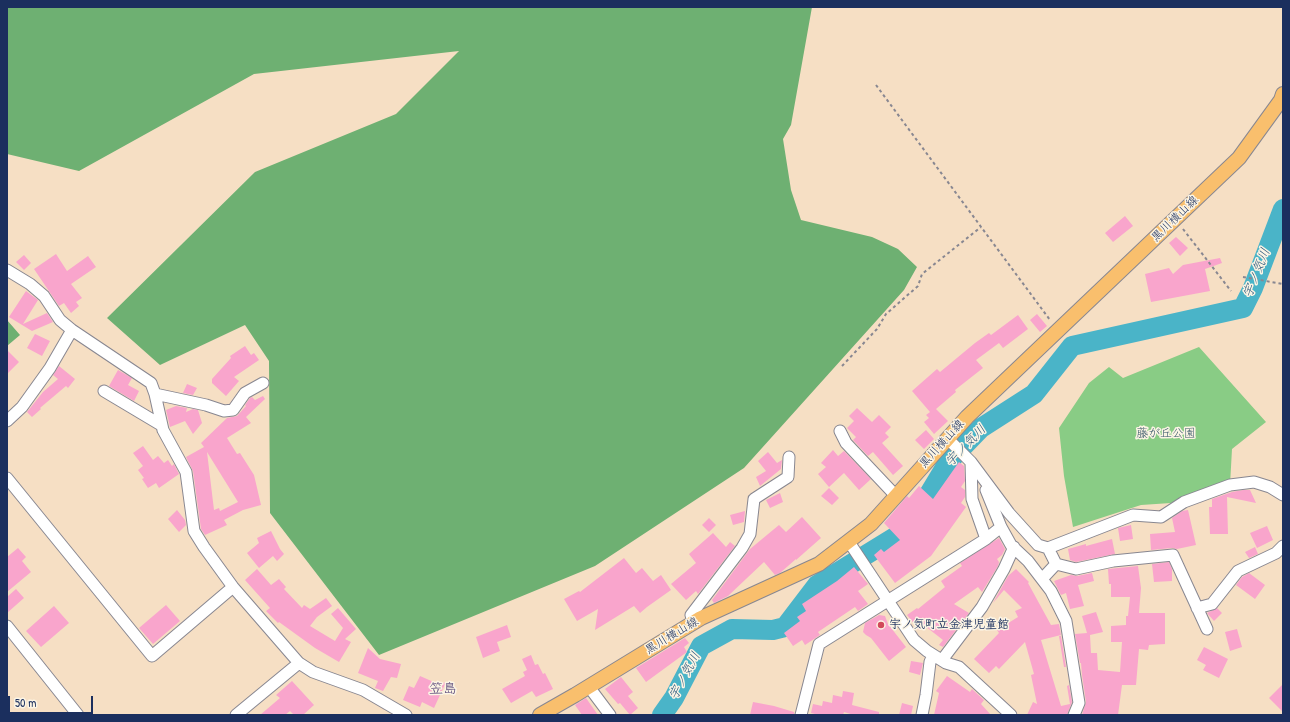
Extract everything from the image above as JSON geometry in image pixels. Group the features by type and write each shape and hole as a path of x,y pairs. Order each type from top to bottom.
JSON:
{"main road":[{"name":"黒川横山線","path":"540,715 701,618 819,564 852,547 870,524 950,441 967,417 1239,158 1281,100 1283,94"}],"street":[{"path":"7,270 30,284 44,296 60,320 72,330 151,383 163,430 186,472 194,531 233,587 299,662 312,672 363,690 406,715"},
{"path":"7,421 22,407 50,368 72,330"},
{"path":"155,394 228,411 233,410 245,393 263,383"},
{"path":"104,391 162,425"},
{"path":"840,430 846,442 896,496"},
{"path":"950,441 971,462 1009,514 1038,545 1048,548 1133,515 1161,517 1184,502 1230,485 1254,482 1270,487 1283,495"},
{"path":"693,623 691,615 742,548 750,534 754,499 788,477 789,457"},
{"path":"971,462 972,499 986,539"},
{"path":"980,474 1001,527 1014,547 1028,561 1051,591 1066,621 1079,703 1074,715"},
{"path":"7,478 152,656 233,587"},
{"path":"801,715 819,644 986,539 1001,527"},
{"path":"1198,608 1212,604 1238,571 1276,553 1283,546"},
{"path":"852,547 914,640 937,658 959,668 1011,715"},
{"path":"922,715 930,662 937,658 982,607 1004,569 1014,547"},
{"path":"1048,548 1056,564 1076,569 1113,561 1173,555 1207,629"},
{"path":"1042,579 1056,564"},
{"path":"7,626 78,715"},
{"path":"236,715 299,662"},
{"path":"588,687 610,715"}],"path":[{"path":"876,85 1058,330"},
{"path":"1175,219 1231,291"},
{"path":"842,366 877,329 886,314 918,286 922,274 981,227"},
{"path":"1243,277 1283,284"}],"green space":[{"path":"7,7 812,7 791,125 783,139 791,190 801,220 872,237 898,249 917,267 904,290 744,468 595,566 379,655 270,513 269,361 245,325 160,365 107,318 255,172 396,114 459,51 254,74 79,171 7,154"},
{"path":"7,320 20,335 7,346"},
{"name":"藤が丘公園","path":"1199,347 1266,422 1232,449 1230,485 1171,503 1141,505 1073,527 1064,476 1059,428 1089,383 1109,367 1123,378"}],"building":[{"path":"1125,216 1133,226 1113,242 1105,233"},
{"path":"1176,237 1188,248 1180,256 1169,243"},
{"path":"56,254 67,271 88,256 96,267 71,284 82,298 76,302 79,306 71,313 64,303 59,306 34,269"},
{"path":"24,255 31,263 24,270 16,262"},
{"path":"1220,258 1222,263 1205,269 1210,291 1151,302 1145,274 1169,268 1173,274 1183,265"},
{"path":"26,291 38,300 23,324 47,313 53,322 32,331 9,317"},
{"path":"1037,314 1047,326 1040,332 1030,320"},
{"path":"1018,315 1028,329 1003,348 999,343 976,360 983,368 955,390 956,392 936,409 948,421 934,434 924,422 929,418 926,415 930,412 912,391 937,369 940,372 975,343 989,333 991,335"},
{"path":"35,334 50,341 42,356 27,348"},
{"path":"245,346 251,355 254,353 259,360 234,377 239,381 226,396 212,383 212,379 231,358 230,356"},
{"path":"7,350 19,362 7,374"},
{"path":"59,366 75,379 68,388 66,386 40,408 41,409 32,417 27,412 43,392 58,379 53,375"},
{"path":"118,370 132,378 128,385 139,391 134,401 109,386"},
{"path":"187,384 197,388 193,395 183,393"},
{"path":"263,396 265,399 246,417 251,423 227,438 237,454 240,453 254,475 261,505 243,510 224,520 227,525 205,535 201,529 193,471 186,457 204,447 201,443 227,418 237,416 246,406 245,405 250,398 252,397 255,400","holes":["207,452 238,502 220,511 219,508 214,510"]},
{"path":"176,406 187,408 186,412 193,409 198,410 202,423 193,434 185,421 170,427 166,410"},
{"path":"857,408 872,422 879,415 891,427 885,433 889,437 882,443 903,466 893,475 873,452 868,456 853,440 856,437 847,428 854,421 849,416"},
{"path":"926,430 934,439 924,449 915,440"},
{"path":"143,446 153,460 158,456 164,463 168,460 172,466 174,464 179,474 159,488 156,483 148,488 142,479 144,478 138,470 143,466 133,453"},
{"path":"833,450 838,456 844,451 871,479 859,490 844,473 829,487 818,474 826,467 821,463"},
{"path":"768,452 777,463 782,460 781,469 760,486 756,477 766,471 758,461"},
{"path":"959,462 964,466 965,481 961,487 965,490 965,497 961,503 966,507 931,556 895,583 874,555 881,549 884,552 900,540 884,523 907,496 909,498 919,486 933,499"},
{"path":"829,488 839,498 832,505 821,496"},
{"path":"1243,490 1250,490 1256,503 1227,497 1228,534 1210,534 1209,507 1212,507 1212,499"},
{"path":"780,493 783,502 770,508 766,500"},
{"path":"177,510 185,520 186,525 179,532 168,519"},
{"path":"1188,510 1196,545 1177,549 1151,550 1150,534 1175,532 1172,518 1182,511"},
{"path":"745,511 744,522 733,525 730,515"},
{"path":"802,517 821,538 780,573 775,575 764,562 728,596 714,603 712,600 750,549 779,525 786,532"},
{"path":"709,518 716,525 709,532 702,525"},
{"path":"1131,525 1133,539 1120,541 1118,528"},
{"path":"1267,526 1273,540 1257,548 1250,533"},
{"path":"271,531 284,554 277,561 273,556 259,568 247,553 259,543 257,538"},
{"path":"713,533 726,547 730,542 735,546 698,594 696,591 686,600 671,584 696,563 689,554"},
{"path":"999,538 1005,549 1002,555 997,559 999,562 998,566 982,592 978,587 954,604 969,613 943,647 939,645 943,640 925,626 919,630 907,615 917,608 918,609 945,587 941,581 962,566 960,563"},
{"path":"1112,539 1115,554 1076,562 1070,560 1068,549"},
{"path":"1255,547 1258,554 1249,558 1245,552"},
{"path":"18,548 26,557 22,561 31,572 7,592 7,557"},
{"path":"624,558 636,573 642,568 653,581 661,575 671,590 640,613 634,606 595,630 598,609 577,621 564,599 579,591 580,592"},
{"path":"1169,562 1172,569 1172,581 1154,582 1152,564"},
{"path":"1138,566 1141,588 1139,613 1165,613 1165,644 1149,645 1148,650 1139,649 1136,685 1122,685 1118,715 1082,715 1086,702 1081,663 1075,634 1087,633 1082,616 1096,612 1103,632 1090,635 1091,653 1097,653 1098,670 1120,672 1122,642 1111,642 1111,626 1126,625 1126,616 1128,616 1130,597 1111,597 1111,584 1109,584 1108,569"},
{"path":"854,567 868,584 858,591 868,604 858,611 855,607 818,632 820,635 805,645 802,640 793,646 784,633 800,621 797,617 806,611 802,604 837,581"},
{"path":"257,569 271,585 279,579 286,587 284,589 302,608 304,605 310,609 326,598 332,606 317,617 310,626 335,641 343,628 331,614 338,608 356,629 345,639 351,642 339,662 315,648 279,622 278,623 266,611 270,608 245,580"},
{"path":"1016,569 1029,582 1028,583 1051,625 1059,624 1061,635 1041,640 1061,706 1070,704 1067,686 1069,685 1072,702 1067,715 1027,715 1033,702 1037,704 1031,675 1034,674 1025,642 999,669 996,666 989,673 974,659 999,633 997,630 1018,617 1015,611 1022,608 1004,590 993,603 1008,576"},
{"path":"1092,573 1094,581 1078,585 1084,606 1070,609 1066,593 1061,595 1054,581 1071,575 1077,576"},
{"path":"1249,573 1265,585 1255,599 1236,585 1242,577"},
{"path":"16,589 24,598 7,613 7,597"},
{"path":"166,605 180,621 153,644 139,628"},
{"path":"54,606 69,623 41,647 26,631"},
{"path":"1217,608 1222,613 1214,621 1207,613"},
{"path":"879,615 885,616 888,624 906,647 889,661 871,638 863,632 865,623"},
{"path":"507,625 511,637 497,642 500,651 483,658 476,637"},
{"path":"1237,629 1242,647 1230,651 1225,632"},
{"path":"1059,636 1061,636 1066,667 1064,667"},
{"path":"685,638 689,643 684,647 687,652 646,682 636,668"},
{"path":"1204,647 1228,659 1219,678 1203,670 1206,665 1197,660"},
{"path":"368,648 380,659 401,664 397,678 391,677 383,691 375,688 378,681 358,673"},
{"path":"531,655 535,665 538,664 543,674 545,673 553,689 536,697 532,691 511,703 502,689 525,676 523,672 527,670 522,659"},
{"path":"911,661 923,663 920,675 909,672"},
{"path":"420,676 436,683 437,685 446,682 434,708 422,702 420,707 403,700 409,686 414,688"},
{"path":"947,676 970,692 972,689 984,700 981,704 991,715 934,715 939,693 936,691"},
{"path":"621,677 633,692 628,696 638,708 630,715 605,689"},
{"path":"292,681 314,705 303,715 294,715 290,711 285,715 260,715 280,698 276,695"},
{"path":"1283,684 1283,712 1269,698"},
{"path":"843,691 854,693 852,705 879,712 879,715 854,715 844,712 843,715 819,715 811,713 813,704 822,706 823,701 832,703 833,695 842,697"},
{"path":"586,698 598,715 582,715 575,705"},
{"path":"753,702 794,712 794,715 750,715"},
{"path":"902,703 913,706 911,715 899,715"}],"waterway":[{"name":"宇ノ気川","path":"662,715 674,698 701,646 732,629 773,630 785,627 817,585 908,529 949,461 981,428 1034,394 1072,346 1243,308 1253,288 1283,209"}],"place":[{"name":"宇ノ気町立金津児童館","path":"881,625"}],"district":[{"name":"笠島","path":"443,689"}]}
